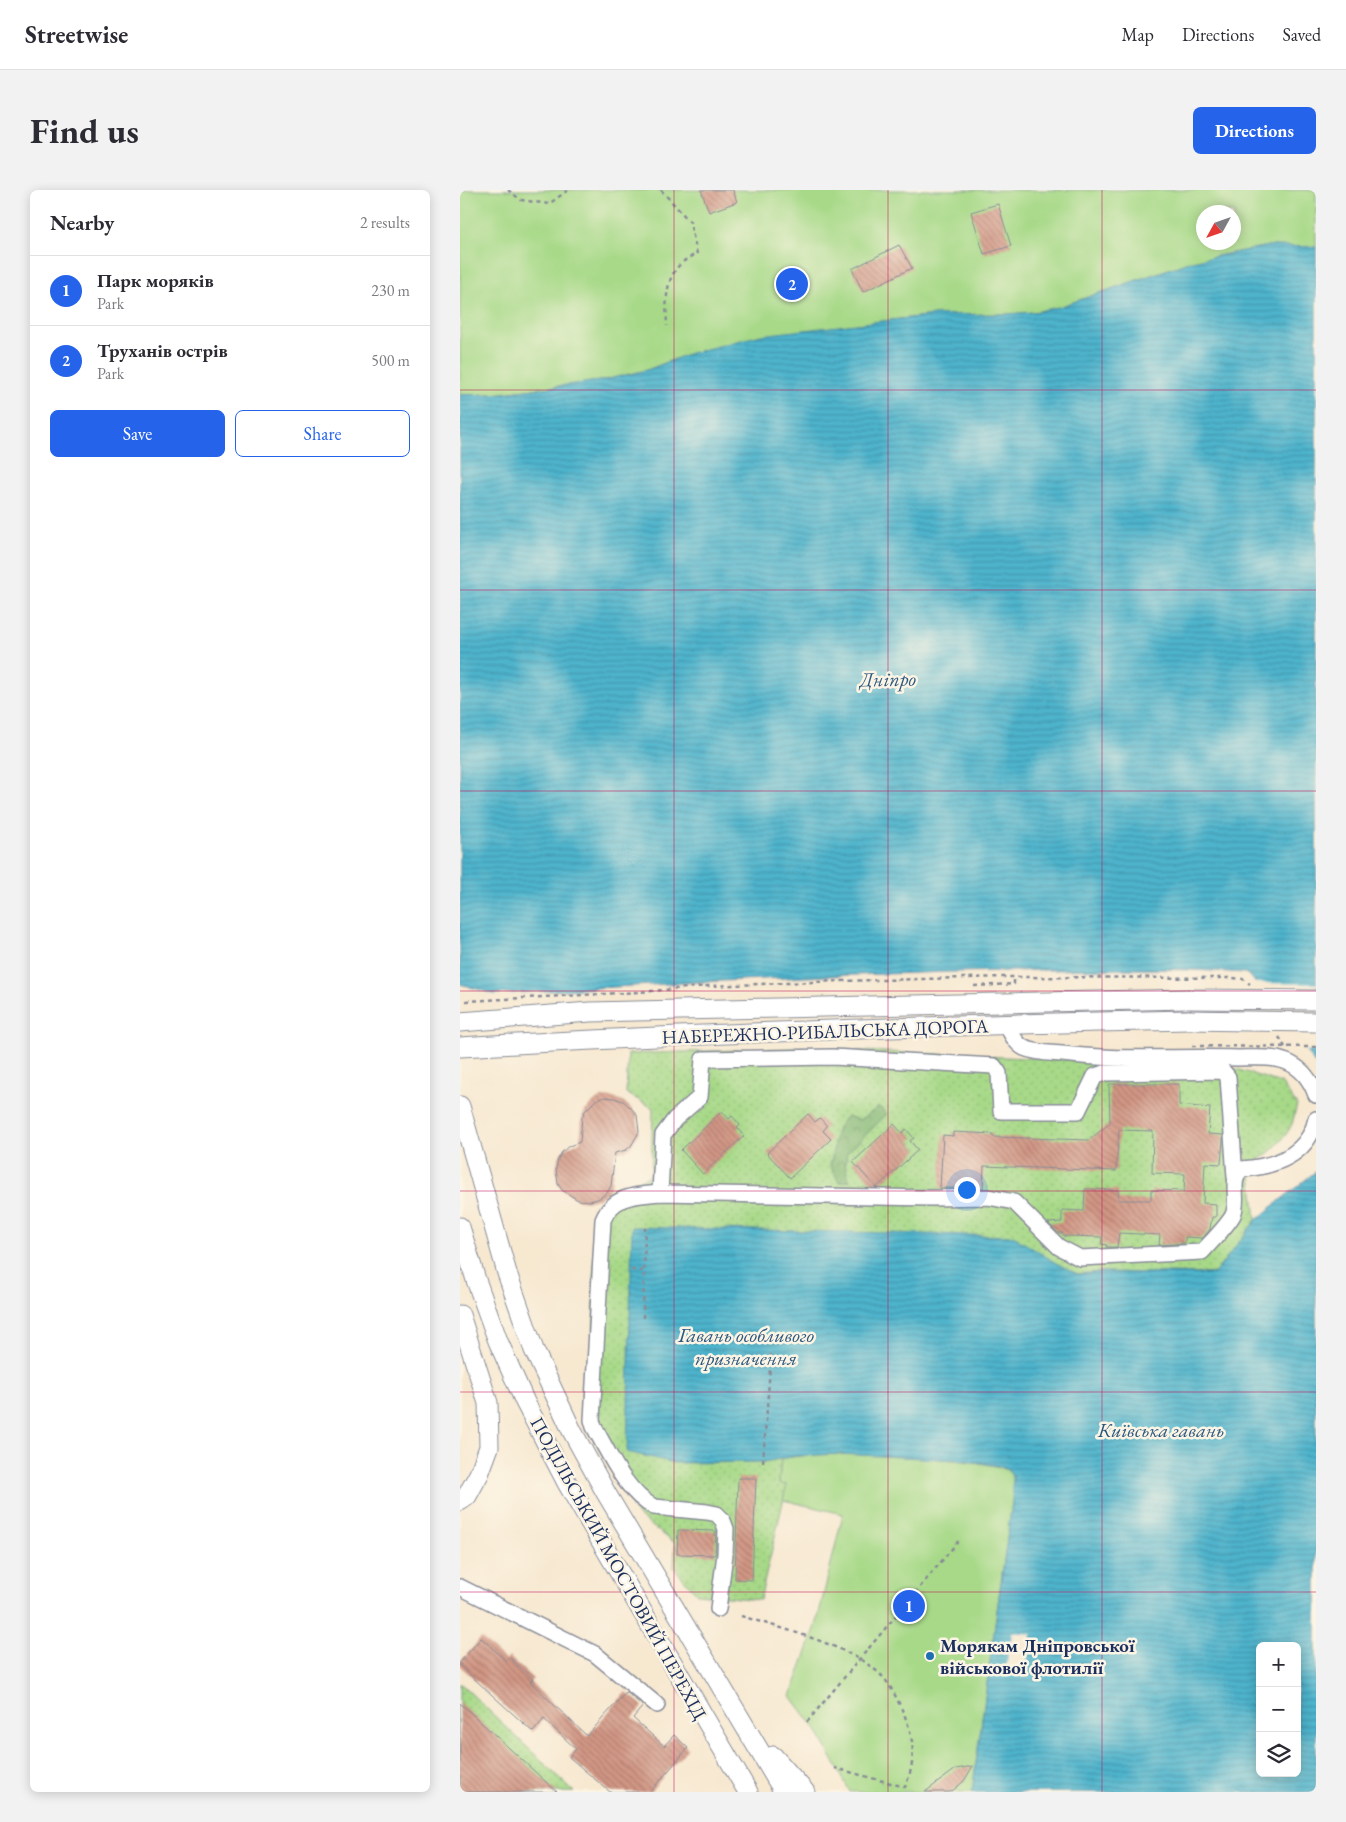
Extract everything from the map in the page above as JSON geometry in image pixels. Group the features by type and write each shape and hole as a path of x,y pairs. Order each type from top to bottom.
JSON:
{"main road":[{"name":"НАБЕРЕЖНО-РИБАЛЬСЬКА ДОРОГА","path":"460,1022 590,1012 1186,999 1316,1000"},
{"name":"НАБЕРЕЖНО-РИБАЛЬСЬКА ДОРОГА","path":"460,1047 588,1039 1006,1024 1190,1020 1316,1022"},
{"name":"ПОДІЛЬСЬКИЙ МОСТОВИЙ ПЕРЕХІД","path":"460,1106 507,1273 534,1350 572,1432 606,1493 784,1792"},
{"name":"ПОДІЛЬСЬКИЙ МОСТОВИЙ ПЕРЕХІД","path":"460,1227 476,1280 498,1341 525,1402 567,1483 748,1792"},
{"path":"460,1316 488,1403 489,1438 489,1447 479,1474 467,1496 460,1501"},
{"name":"ПОДІЛЬСЬКИЙ МОСТОВИЙ ПЕРЕХІД","path":"731,1704 784,1770 805,1792"}],"street":[{"path":"1006,1024 1015,1041 1024,1048 1036,1051 1087,1056 1228,1057 1283,1060 1304,1073 1316,1095"},
{"path":"660,1193 662,1135 675,1119 700,1097 702,1059 833,1057 994,1066 999,1072 1001,1111 1078,1111 1095,1076 1105,1073 1223,1071 1228,1077 1236,1202 1232,1215 1202,1252 1080,1258 1059,1247 1014,1202 988,1197 931,1198 660,1193 624,1198 611,1206 606,1212 604,1220 592,1420 594,1427 625,1480 645,1502 654,1507 714,1513 723,1521 726,1529 725,1554 718,1609"},
{"path":"1235,1177 1241,1169 1260,1168 1287,1158 1304,1145 1313,1132 1316,1118"},
{"path":"460,1587 595,1654 657,1705"}],"path":[{"path":"508,190 521,200 549,204 568,190"},
{"path":"661,190 690,222 697,254 682,262 671,278 666,295 667,326"},
{"path":"466,1001 640,992 708,986 1014,977 1233,978 1249,982"},
{"path":"974,986 1014,984 1014,977"},
{"path":"1192,1046 1316,1047"},
{"path":"643,1318 645,1228"},
{"path":"631,1270 644,1271"},
{"path":"763,1462 771,1354"},
{"path":"806,1722 961,1538"},
{"path":"742,1616 812,1638 859,1659 881,1676 897,1698 909,1726 913,1747 912,1772 905,1787 834,1768"}],"green space":[{"path":"460,190 1316,190 1316,247 1268,246 1192,261 1059,307 1034,312 935,315 816,329 691,353 647,370 600,381 494,394 460,395"},
{"path":"794,1048 1073,1060 1105,1065 1227,1066 1281,1083 1297,1105 1289,1131 1268,1153 1250,1165 1256,1220 1214,1274 1101,1272 1077,1274 1056,1263 763,1462 781,1458 779,1483 787,1485 760,1600 697,1594 674,1568 675,1543 638,1516 592,1435 595,1217 602,1203 621,1188 651,1175 653,1108 626,1093 628,1054"},
{"path":"879,1107 887,1114 847,1153 846,1167 850,1181 839,1182 830,1165 835,1139 842,1121 847,1116 859,1120"},
{"path":"839,1454 957,1460 1000,1467 1011,1475 1013,1482 1012,1502 972,1792 850,1792 818,1732 791,1696 816,1626 843,1514 783,1500 787,1485 779,1484 781,1458"},
{"path":"460,1683 574,1792 460,1792"}],"water":[{"name":"Дніпро","path":"1268,246 1316,247 1316,1065 1251,977 1245,973 1128,969 946,972 494,994 460,984 460,395 494,394 600,381 647,370 691,353 761,335 935,315 1034,312 1059,307 1192,261"},
{"name":"Київська гавань","path":"1316,1171 1316,1792 972,1792 1012,1502 1013,1477 1008,1470 1000,1466 963,1460 839,1454 797,1456 763,1462 675,1463 627,1452 632,1227 1013,1236 1077,1274 1101,1272 1214,1274 1256,1220"}],"pier":[{"path":"1252,983 1316,984 1316,1051 1302,1051"},
{"path":"1012,1632 1031,1634 1025,1677 1006,1674 1008,1654 990,1652 991,1647 1010,1650"}],"building":[{"path":"701,190 733,190 737,202 709,212"},
{"path":"998,204 1011,246 984,254 971,212"},
{"path":"899,245 912,268 863,292 852,269"},
{"path":"1109,1084 1179,1084 1179,1105 1210,1108 1208,1134 1223,1135 1223,1140 1221,1164 1205,1163 1203,1203 1216,1204 1216,1217 1212,1217 1210,1229 1203,1238 1185,1237 1185,1243 1159,1245 1160,1235 1119,1233 1117,1247 1106,1247 1107,1245 1101,1244 1102,1237 1063,1236 1063,1233 1058,1233 1048,1223 1062,1222 1062,1210 1084,1211 1085,1189 1118,1190 1119,1200 1151,1200 1151,1190 1184,1191 1185,1174 1152,1173 1153,1131 1119,1130 1116,1171 984,1166 983,1188 940,1188 943,1135 953,1136 953,1132 993,1134 993,1137 1089,1140 1110,1123"},
{"path":"605,1097 623,1101 631,1108 637,1115 639,1132 631,1146 626,1150 615,1153 611,1186 607,1193 598,1199 590,1201 578,1200 562,1190 558,1184 556,1169 558,1159 569,1146 580,1142 582,1117 585,1111 596,1100"},
{"path":"722,1111 729,1119 732,1116 740,1125 737,1128 744,1136 703,1174 681,1150"},
{"path":"808,1114 815,1122 820,1118 827,1126 823,1131 831,1139 790,1178 767,1153"},
{"path":"894,1124 902,1133 906,1129 914,1138 910,1141 918,1150 876,1188 853,1162"},
{"path":"738,1478 756,1478 752,1580 735,1579"},
{"path":"678,1530 716,1531 715,1555 677,1554"},
{"path":"481,1638 506,1661 509,1657 533,1679 530,1682 587,1736 626,1692 643,1706 633,1718 664,1746 674,1735 688,1748 650,1792 610,1792 569,1757 576,1749 544,1719 533,1732 460,1666 460,1662"},
{"path":"460,1703 557,1792 460,1792"},
{"path":"973,1766 964,1781 951,1792 925,1792 956,1769"}],"place":[{"name":"Труханів острів","path":"792,284"},
{"name":"Парк моряків","path":"909,1606"},
{"name":"Морякам Дніпровської військової флотилії","path":"930,1656"}],"water label":[{"name":"Гавань особливого призначення","path":"746,1346"}]}
